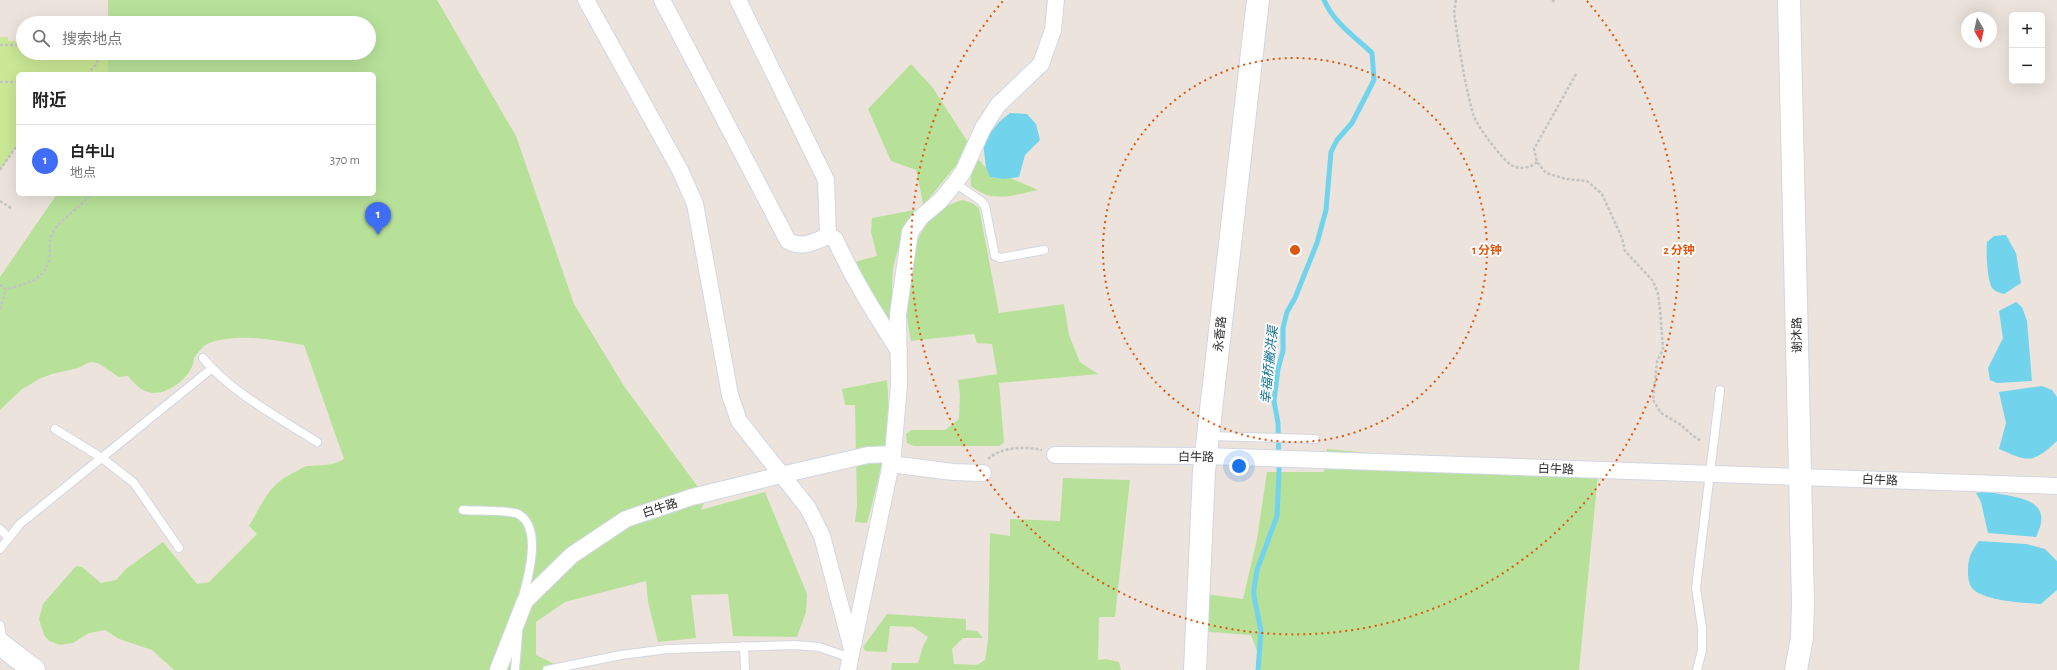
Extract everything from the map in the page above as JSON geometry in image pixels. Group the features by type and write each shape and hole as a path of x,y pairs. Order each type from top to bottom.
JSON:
{"main road":[{"name":"永香路","path":"1195,670 1207,446 1258,0"},
{"name":"谢沐路","path":"1789,0 1803,602 1802,638 1796,670"},
{"path":"1,651 11,670"},
{"path":"1,651 34,670"}],"street":[{"path":"586,0 680,170 694,204 730,395 739,420 808,508 822,536 852,648"},
{"path":"662,0 788,241 796,246 803,246 828,236 835,239 850,272 867,303 899,351"},
{"path":"738,0 826,180 828,236"},
{"path":"848,670 892,459 900,385 898,314 910,232 920,218 940,201 956,183 963,172 983,128 998,105 1041,64 1054,30 1056,0"},
{"name":"白牛路","path":"1055,455 1207,446 1279,459 2057,486"},
{"name":"白牛路","path":"498,670 526,601 572,556 626,519 692,497 868,455 953,472 983,473"}],"lane":[{"path":"956,183 981,201 985,206 995,256 1000,258 1044,250"},
{"path":"203,358 212,369 264,408 317,442"},
{"path":"0,549 20,524 212,369"},
{"path":"1698,670 1702,650 1702,628 1696,588 1720,390"},
{"path":"55,429 102,458 134,483 179,548"},
{"path":"1207,446 1271,438 1315,439"},
{"path":"463,510 517,513 527,521 530,531 531,568 521,602 515,670"},
{"path":"0,530 9,538"},
{"path":"0,625 1,651"},
{"path":"547,670 621,655 668,648 795,645 819,647 845,656 852,648"},
{"path":"744,646 745,670"}],"path":[{"path":"1456,0 1454,13 1473,115 1499,152 1511,165 1518,168 1531,167 1537,162"},
{"path":"1552,0 1556,3"},
{"path":"0,45 16,45"},
{"path":"89,72 95,66 98,60"},
{"path":"1576,74 1534,148 1537,162 1546,173 1566,179 1587,181 1602,194 1622,238 1625,251 1653,281 1658,294 1664,350 1657,362 1653,400 1661,413 1681,424 1693,436 1713,446"},
{"path":"0,82 16,82"},
{"path":"0,170 16,147"},
{"path":"0,285 6,289 27,285 45,270 49,259 48,245 55,230 79,208 88,196"},
{"path":"0,201 11,208"},
{"path":"0,309 6,289"},
{"path":"983,473 986,462 996,452 1004,450 1038,449 1055,455"}],"green space":[{"path":"108,0 437,0 516,136 574,304 624,386 706,498 701,510 765,492 807,594 806,612 797,637 733,636 728,594 691,595 696,638 658,642 648,602 646,581 565,602 536,622 536,655 567,670 174,670 152,650 119,639 105,630 89,633 73,643 60,645 49,641 44,635 39,619 43,604 76,566 82,567 101,583 116,580 127,568 163,542 197,584 209,582 257,534 249,526 273,487 305,466 331,464 344,459 304,345 270,339 235,338 223,339 209,343 202,348 194,358 193,365 184,378 170,389 162,392 155,393 142,390 128,376 119,377 98,363 90,362 78,368 52,374 39,379 21,390 0,410 0,277 56,196 376,196 376,72 108,72 108,60 376,60 376,16 108,16"},
{"path":"0,37 8,37 8,41 16,41 16,60 108,60 108,72 16,72 16,147 0,170"},
{"path":"911,64 933,88 971,147 924,205 904,237 897,253 892,278 894,334 850,263 877,256 871,232 872,218 920,209 923,203 916,170 891,161 868,109"},
{"path":"979,160 986,168 990,177 1003,179 1008,177 1038,190 1003,197 979,192 971,186 971,175 974,166"},
{"path":"962,200 972,203 979,208 999,313 1064,304 1069,335 1080,362 1098,374 999,383 1004,442 1000,446 914,446 907,443 906,434 911,430 945,430 959,419 960,395 958,380 997,374 992,344 977,343 974,334 911,341 906,313 906,292 909,268 916,244 927,223 935,214 944,207"},
{"path":"887,380 888,417 884,452 867,523 855,522 857,506 855,405 845,405 842,389"},
{"path":"1327,449 1598,474 1579,670 1260,670 1257,651 1251,635 1196,631 1198,593 1243,599 1257,539 1267,472 1324,472"},
{"path":"1063,478 1130,480 1115,617 1099,617 1098,660 1106,659 1119,662 1121,670 891,670 892,663 918,663 923,646 928,637 913,627 890,626 887,652 865,651 863,647 887,614 966,619 966,630 977,631 983,638 963,638 952,649 954,664 977,665 985,660 988,640 990,533 1010,536 1010,519 1060,521"}],"water":[{"path":"1010,113 1027,114 1036,124 1040,140 1025,155 1019,177 1003,179 990,177 986,168 983,142 1000,121"},
{"path":"2006,235 2016,253 2021,283 2004,294 1993,289 1989,280 1987,267 1987,242 1994,236"},
{"path":"2016,302 2022,307 2027,321 2032,381 1997,383 1990,380 1988,368 2003,338 1999,311"},
{"path":"2042,386 2052,390 2057,397 2057,441 2042,454 2030,458 2017,456 1999,449 2006,423 1999,392"},
{"path":"1985,491 2018,498 2028,501 2036,506 2041,513 2041,523 2036,537 1988,533 1981,502 1976,493"},
{"path":"1979,541 2026,544 2045,549 2057,561 2057,590 2041,604 1994,599 1977,592 1972,588 1968,579 1968,569 1971,554"}],"waterway":[{"name":"幸福桥撇洪渠","path":"1258,670 1261,631 1254,589 1257,570 1277,516 1279,473 1278,423 1274,401 1278,369 1283,351 1283,328 1287,312 1295,298 1317,243 1326,210 1331,152 1337,140 1352,123 1374,80 1372,53 1333,16 1324,0"}],"place":[{"name":"白牛山","path":"378,235"}]}
